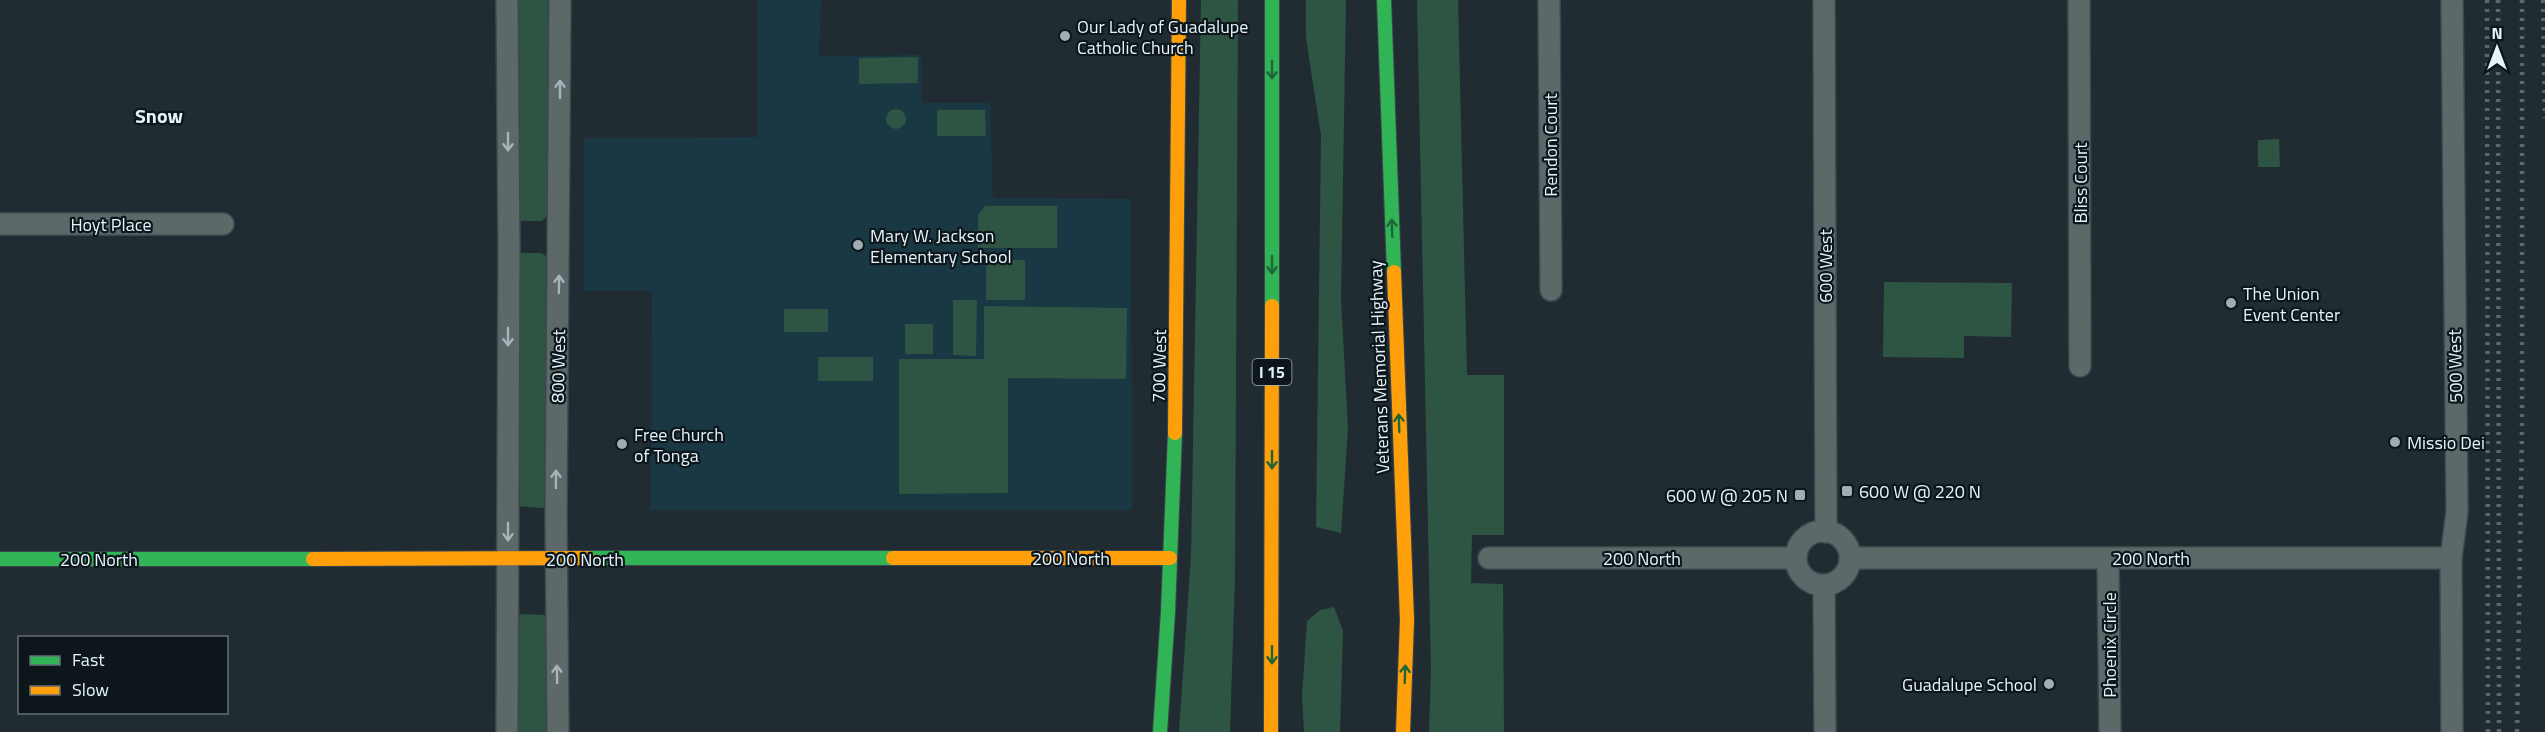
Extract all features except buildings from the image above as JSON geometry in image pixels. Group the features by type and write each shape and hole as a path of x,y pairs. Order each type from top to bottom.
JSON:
{"main road":[{"name":"700 West","path":"1160,732 1170,558 1178,316 1179,0"},
{"name":"I 15","path":"1271,732 1272,6"},
{"name":"Veterans Memorial Highway","path":"1384,6 1407,620 1403,732"},
{"name":"200 North","path":"0,559 1170,558"}],"street":[{"path":"507,0 507,732"},
{"name":"800 West","path":"558,732 556,559 560,0"},
{"name":"Rendon Court","path":"1549,0 1551,290"},
{"name":"600 West","path":"1824,0 1826,532"},
{"name":"Bliss Court","path":"2079,0 2080,366"},
{"name":"500 West","path":"2451,732 2451,558 2457,512 2452,0"},
{"name":"Hoyt Place","path":"0,224 223,224"},
{"path":"1826,532 1840,538 1849,551 1850,558 1846,573 1841,579 1824,585 1805,579 1800,573 1796,558 1799,546 1807,536 1826,532"},
{"name":"200 North","path":"1489,558 1796,558"},
{"name":"200 North","path":"1850,558 2451,558"},
{"name":"Phoenix Circle","path":"2108,558 2110,732"},
{"path":"1824,585 1825,732"}],"shaded area":[{"name":"Mary W. Jackson Elementary School","path":"758,0 821,0 819,56 921,55 922,103 990,103 993,198 1131,199 1132,510 651,510 652,291 584,291 584,138 758,137"}],"green space":[{"path":"512,0 550,0 549,214 542,221 518,221"},
{"path":"1201,0 1238,0 1235,577 1230,732 1179,732 1191,555"},
{"path":"1306,0 1346,0 1341,299 1348,429 1341,533 1316,527 1321,136 1306,38"},
{"path":"1417,0 1458,0 1467,375 1504,375 1504,535 1472,535 1471,583 1503,584 1504,732 1429,732 1431,671"},
{"path":"918,57 918,83 859,84 859,58"},
{"path":"896,109 903,112 906,119 903,126 896,129 889,126 886,119 889,112"},
{"path":"937,110 985,110 986,136 937,136"},
{"path":"2279,139 2280,167 2258,167 2258,140"},
{"path":"985,206 1057,206 1057,248 978,248 978,215"},
{"path":"542,253 550,259 547,506 543,508 517,506 517,255"},
{"path":"986,260 1025,260 1025,300 986,300"},
{"path":"1884,282 2012,283 2011,337 1964,336 1964,358 1883,357"},
{"path":"953,300 977,300 976,356 953,355"},
{"path":"984,306 1127,308 1126,379 1008,378 1008,493 899,494 899,359 984,359"},
{"path":"784,309 828,309 828,332 784,332"},
{"path":"905,324 933,324 933,354 905,354"},
{"path":"818,357 873,357 873,381 818,381"},
{"path":"1334,607 1343,631 1340,732 1304,732 1302,696 1307,621 1320,610"},
{"path":"520,614 546,615 551,732 513,732 517,616"}],"railway":[{"path":"2487,0 2488,732"},
{"path":"2498,0 2499,732"},
{"path":"2517,732 2522,430 2522,0"},
{"path":"2543,0 2545,118"}],"traffic: fast":[{"path":"1272,0 1272,306"},
{"path":"1384,0 1394,272"},
{"path":"1160,732 1168,612 1175,433"},
{"path":"588,558 893,558"},
{"path":"0,559 313,559"}],"traffic: slow":[{"path":"1175,433 1179,0"},
{"path":"1394,272 1407,620 1403,732"},
{"path":"1271,732 1272,306"},
{"path":"313,559 588,558"},
{"path":"893,558 1170,558"}],"place":[{"name":"Our Lady of Guadalupe Catholic Church","path":"1065,36"},
{"name":"Mary W. Jackson Elementary School","path":"858,245"},
{"name":"The Union Event Center","path":"2231,303"},
{"name":"Missio Dei","path":"2395,442"},
{"name":"Free Church of Tonga","path":"622,444"},
{"name":"600 W @ 220 N","path":"1847,491"},
{"name":"600 W @ 205 N","path":"1800,495"},
{"name":"Guadalupe School","path":"2049,684"}],"district":[{"name":"Snow","path":"159,115"}]}
